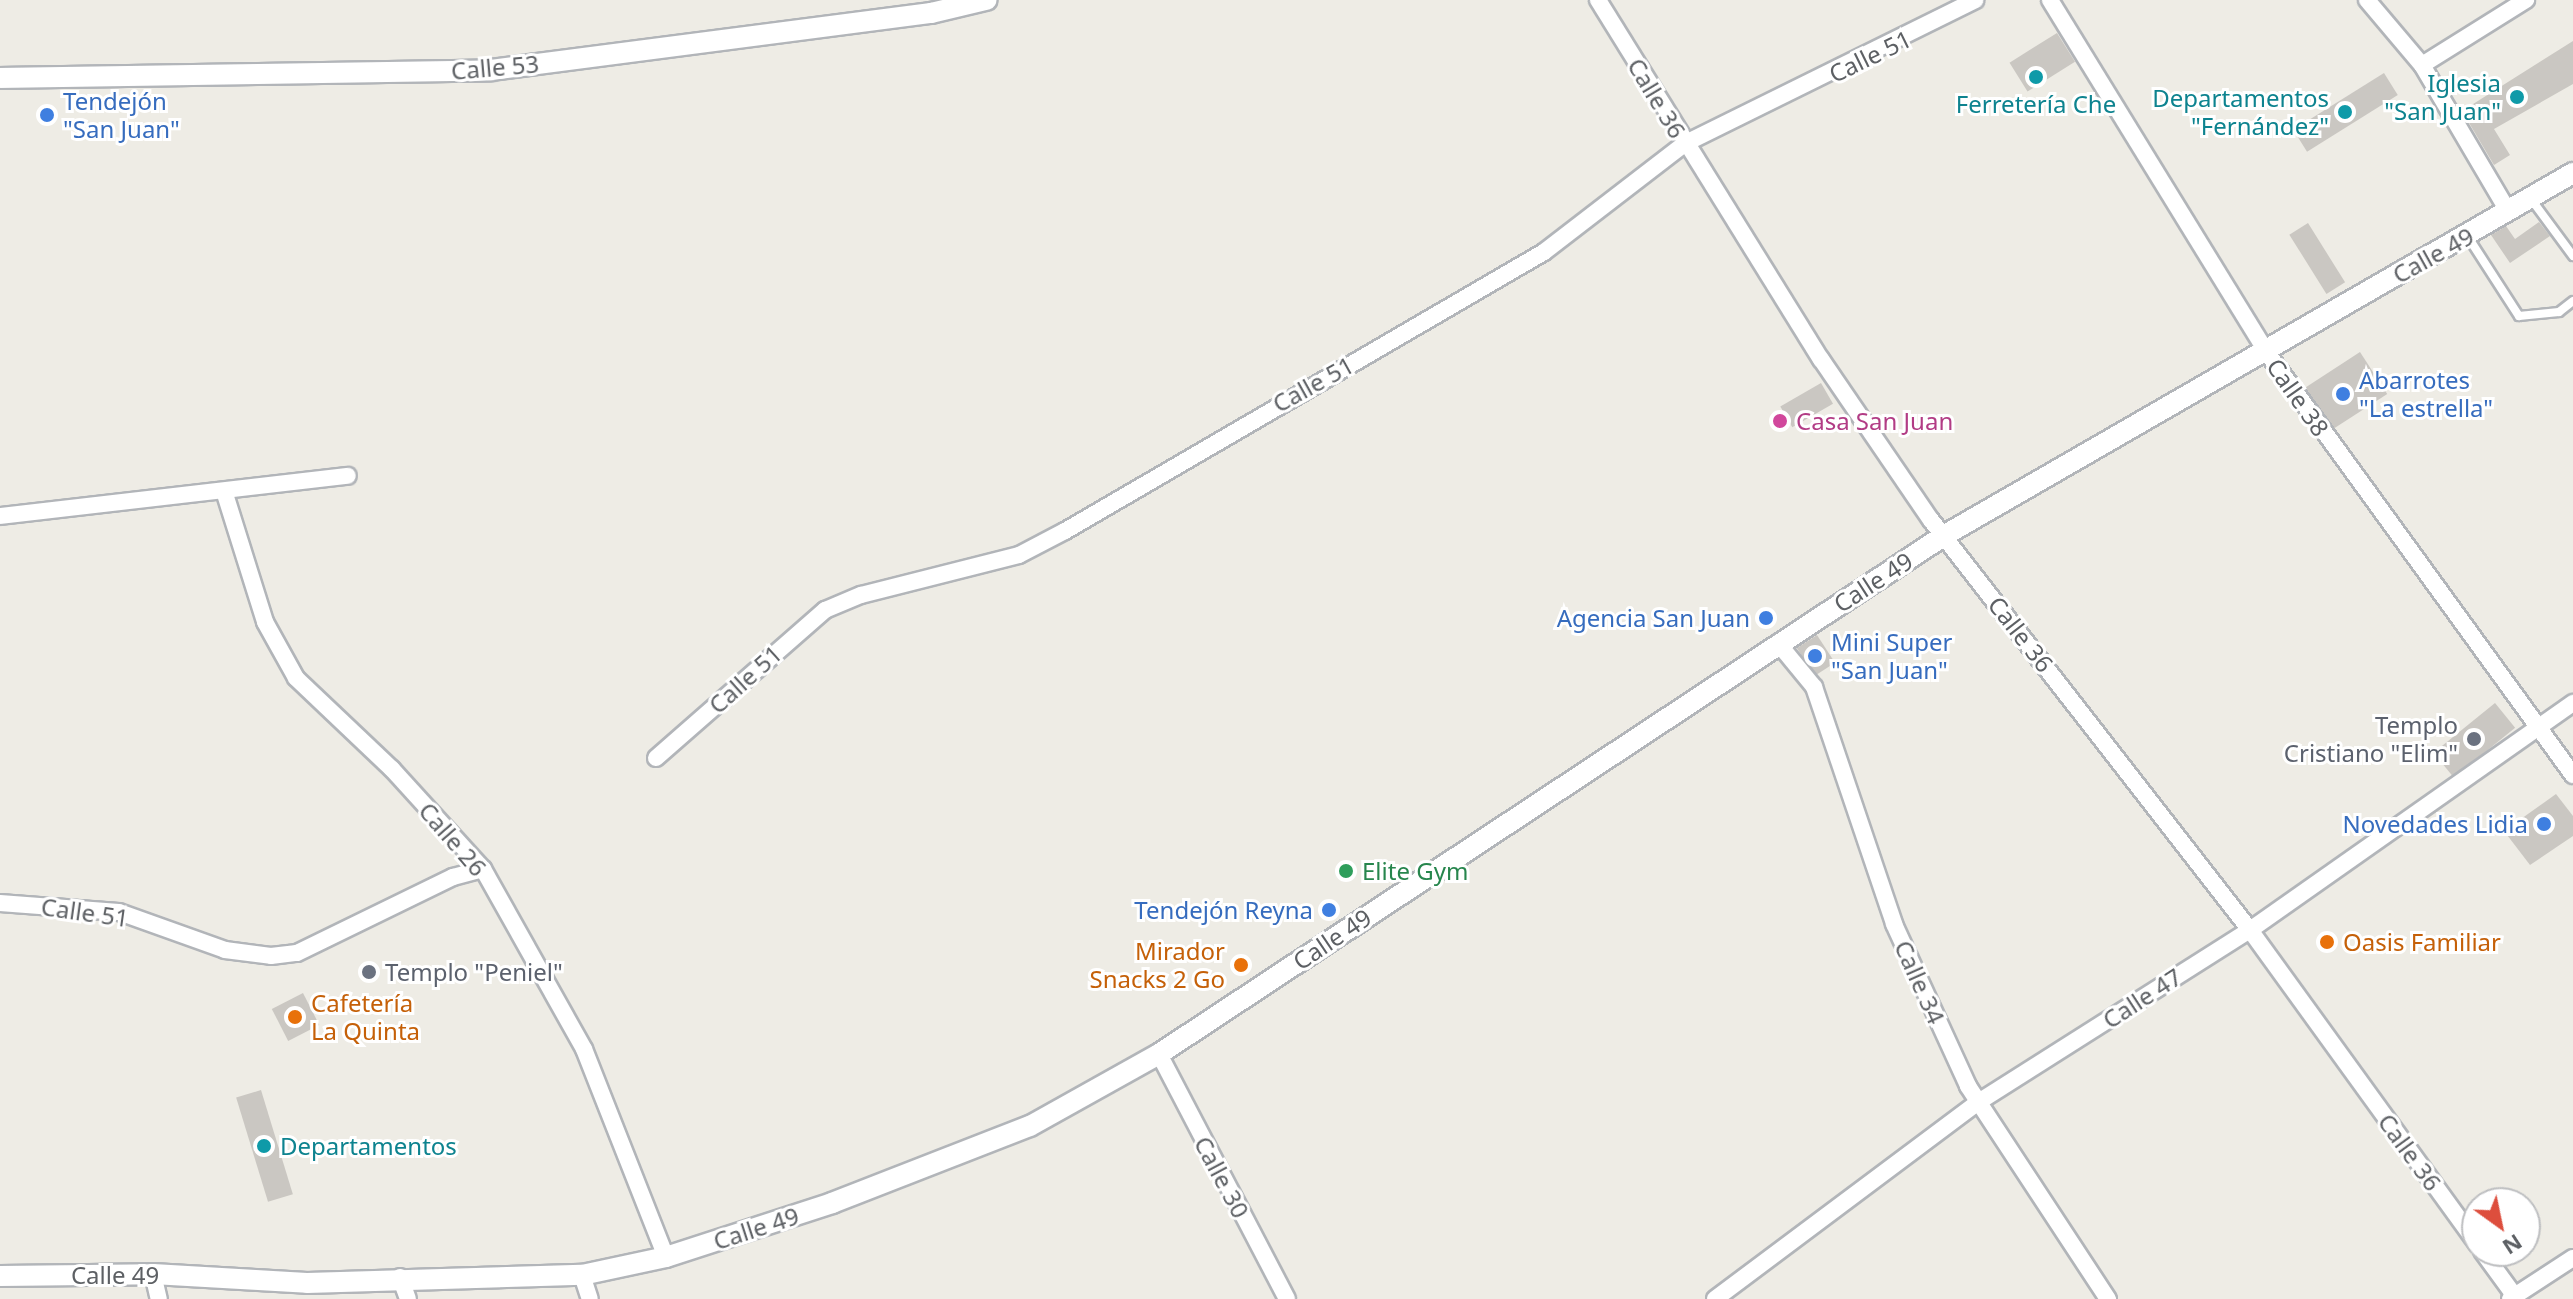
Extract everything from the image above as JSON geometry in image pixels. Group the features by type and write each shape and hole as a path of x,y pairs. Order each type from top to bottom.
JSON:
{"street":[{"name":"Calle 53","path":"0,78 491,70 885,19 986,0"},
{"name":"Calle 36","path":"1598,0 1684,144 1821,359 1945,535 2250,930 2461,1222"},
{"name":"Calle 51","path":"656,758 825,610 861,595 1019,555 1065,531 1544,252 1684,144 1975,0"},
{"name":"Calle 38","path":"2050,0 2265,350 2573,775"},
{"path":"2367,0 2422,65 2508,211"},
{"path":"2422,65 2526,0"},
{"name":"Calle 49","path":"0,1276 153,1274 307,1283 400,1277 582,1275 666,1257 832,1203 1030,1126 1159,1054 1945,535 2468,237 2573,173"},
{"path":"0,516 225,494 348,476"},
{"name":"Calle 26","path":"225,494 265,622 296,678 392,769 483,869 584,1049 666,1257"},
{"name":"Calle 34","path":"1778,643 1814,687 1894,924 1977,1103 2108,1299"},
{"name":"Calle 47","path":"1715,1299 1977,1103 2250,930 2573,703"},
{"name":"Calle 51","path":"0,903 119,912 225,950 271,956 297,953 453,877 483,869"},
{"name":"Calle 30","path":"1159,1054 1287,1299"},
{"path":"2493,1267 2514,1298 2573,1258"},
{"path":"153,1274 159,1299"},
{"path":"582,1275 590,1299"},
{"path":"400,1277 408,1299"}],"lane":[{"path":"2531,198 2573,256"},
{"path":"2468,237 2519,316 2559,312 2573,301"}],"building":[{"name":"Ferretería Che","path":"2057,33 2075,62 2028,92 2010,63"},
{"name":"Iglesia \"San Juan\"","path":"2573,41 2573,84 2494,129 2510,155 2494,165 2462,111"},
{"name":"Departamentos \"Fernández\"","path":"2384,73 2398,95 2307,152 2293,130"},
{"path":"2539,222 2550,236 2510,263 2491,235 2506,226 2515,239"},
{"path":"2308,223 2345,282 2326,294 2289,235"},
{"name":"Abarrotes \"La estrella\"","path":"2360,352 2387,394 2333,429 2305,387"},
{"path":"1821,383 1833,404 1792,427 1780,406"},
{"name":"Mini Super \"San Juan\"","path":"1817,635 1835,663 1815,676 1797,648"},
{"name":"Templo Cristiano \"Elim\"","path":"2495,703 2515,728 2454,778 2434,753"},
{"name":"Novedades Lidia","path":"2556,794 2573,816 2573,836 2530,865 2504,831"},
{"name":"Cafetería La Quinta","path":"303,993 319,1025 288,1041 272,1009"},
{"name":"Departamentos","path":"261,1090 293,1194 268,1202 236,1098"}],"place":[{"name":"Ferretería Che","path":"2036,77"},
{"name":"Iglesia \"San Juan\"","path":"2517,97"},
{"name":"Departamentos \"Fernández\"","path":"2345,112"},
{"name":"Tendejón \"San Juan\"","path":"47,115"},
{"name":"Abarrotes \"La estrella\"","path":"2343,394"},
{"name":"Casa San Juan","path":"1780,421"},
{"name":"Agencia San Juan","path":"1766,618"},
{"name":"Mini Super \"San Juan\"","path":"1815,656"},
{"name":"Templo Cristiano \"Elim\"","path":"2474,739"},
{"name":"Novedades Lidia","path":"2544,824"},
{"name":"Elite Gym","path":"1346,871"},
{"name":"Tendejón Reyna","path":"1329,910"},
{"name":"Oasis Familiar","path":"2327,942"},
{"name":"Mirador Snacks 2 Go","path":"1241,965"},
{"name":"Templo \"Peniel\"","path":"369,972"},
{"name":"Cafetería La Quinta","path":"295,1017"},
{"name":"Departamentos","path":"264,1146"}]}
